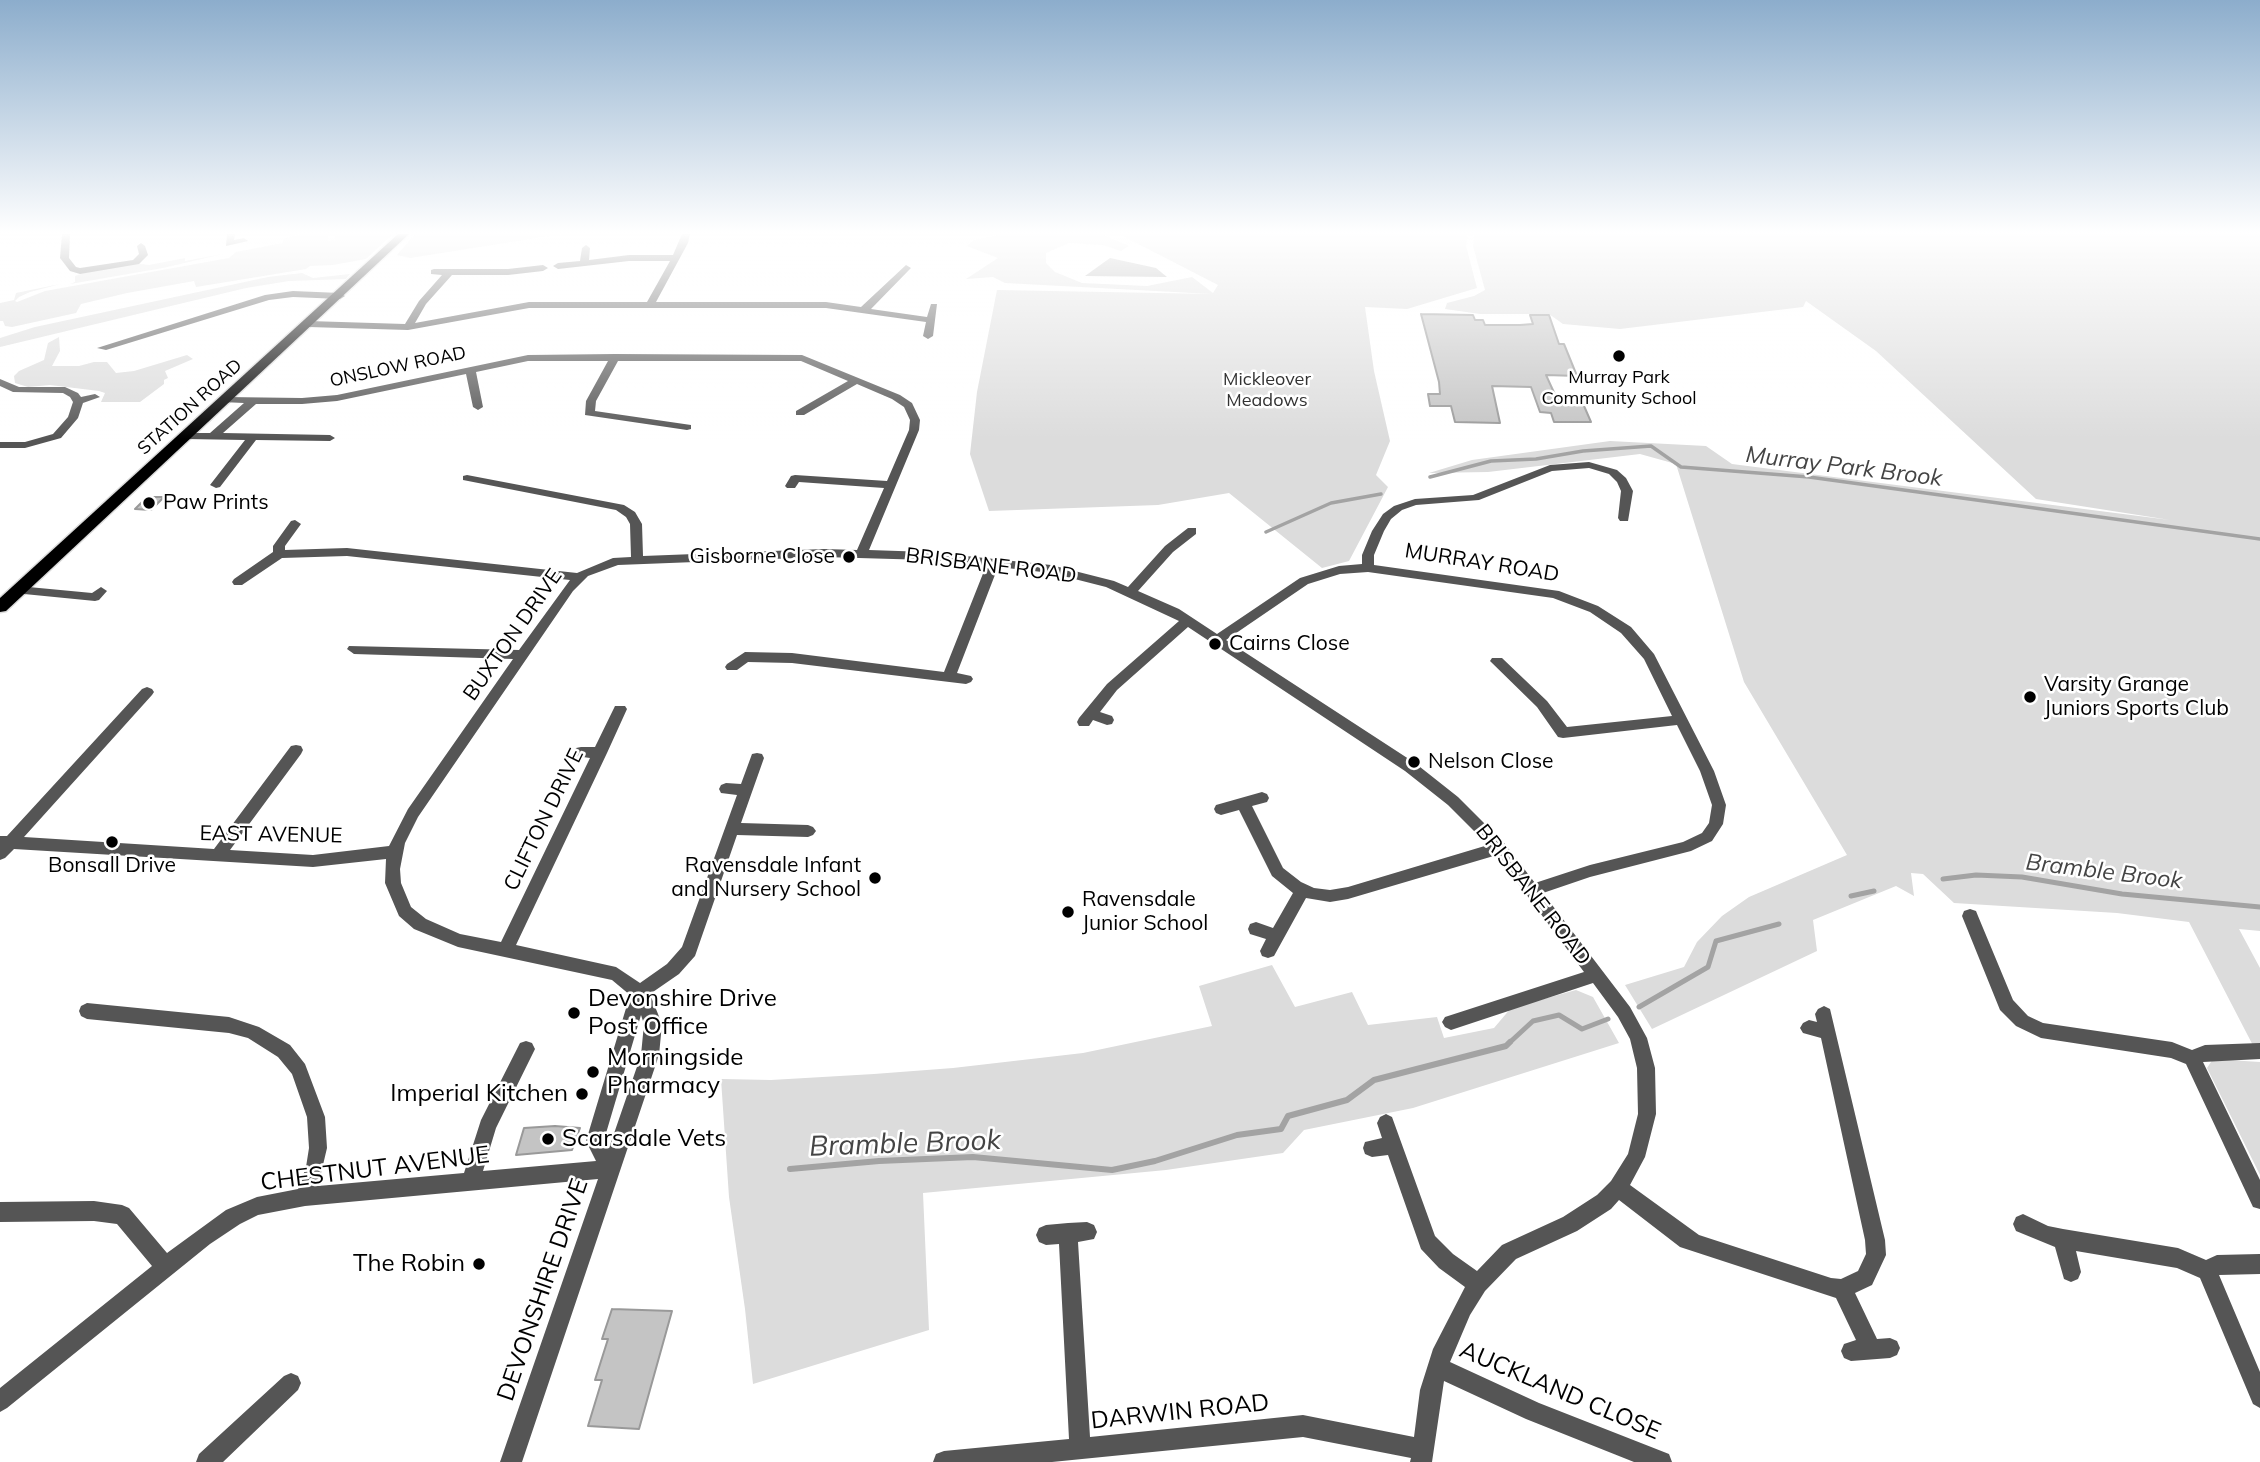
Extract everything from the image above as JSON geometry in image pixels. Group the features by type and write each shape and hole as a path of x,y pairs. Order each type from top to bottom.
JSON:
{"main road":[{"name":"STATION ROAD","path":"0,607 333,302"}],"street":[{"path":"102,348 248,302"},
{"path":"408,327 423,302"},
{"path":"864,309 871,302"},
{"path":"309,324 408,327 529,305 826,305 930,320"},
{"path":"928,336 934,306"},
{"path":"614,357 590,401 589,413 679,424"},
{"name":"ONSLOW ROAD","path":"226,400 337,398 528,358 795,357 809,360 902,401 911,410 915,420 914,430 862,553"},
{"path":"464,402 478,403 470,369"},
{"path":"803,408 858,380"},
{"path":"0,382 17,390 61,389 74,395 78,401"},
{"path":"78,401 94,397"},
{"path":"0,445 25,445 57,436 73,418 78,401"},
{"path":"212,437 253,401"},
{"path":"186,436 330,438"},
{"path":"237,479 218,482 253,437"},
{"path":"1367,568 1368,555 1378,531 1387,517 1398,508 1415,502 1475,498 1550,468 1589,465 1613,472 1622,480 1627,491 1624,518"},
{"path":"467,478 620,507 631,515 636,524 636,559"},
{"path":"791,486 795,478 891,485"},
{"path":"279,554 279,546 296,524"},
{"path":"1130,592 1172,539 1192,531"},
{"path":"376,554 385,543"},
{"path":"240,575 279,554 347,552 579,577"},
{"name":"BUXTON DRIVE","path":"394,852 413,813 579,577 610,562 636,559 862,553"},
{"name":"BRISBANE ROAD","path":"862,553 994,562 1070,573 1130,592 1188,620 1410,767 1453,801 1500,848 1632,1024 1646,1068 1647,1101 1644,1130 1636,1157 1618,1188 1589,1213 1509,1252 1478,1284 1451,1331 1438,1368 1431,1390 1421,1455"},
{"path":"949,676 994,562"},
{"name":"MURRAY ROAD","path":"1219,639 1304,581 1339,570 1367,568 1526,588 1562,596 1594,609 1618,624 1638,641 1681,720 1717,793 1720,812 1714,829 1707,837 1686,847 1590,871 1533,890"},
{"path":"18,590 95,597 101,591"},
{"path":"1107,720 1087,718 1118,682 1188,620"},
{"path":"354,649 373,644 523,655"},
{"path":"732,667 745,657 792,658 966,679"},
{"path":"1497,661 1542,704 1567,739 1681,720"},
{"path":"3,846 147,692"},
{"name":"CLIFTON DRIVE","path":"506,949 620,709"},
{"path":"217,856 296,750"},
{"path":"581,752 600,753"},
{"path":"611,1169 595,1141 639,993 673,969 685,956 734,829 757,758"},
{"path":"726,789 746,790"},
{"path":"1222,808 1262,798"},
{"path":"1243,803 1277,872 1301,891 1338,895 1500,848"},
{"path":"734,829 808,831"},
{"name":"EAST AVENUE","path":"3,846 313,861 394,852"},
{"path":"394,852 393,883 398,899 405,911 420,924 458,940 616,974 639,993"},
{"path":"1256,929 1272,944 1301,891"},
{"path":"1969,916 2006,1005 2022,1021 2041,1030 2172,1050 2192,1058 2260,1200"},
{"path":"1451,1022 1596,975"},
{"name":"DEVONSHIRE DRIVE","path":"511,1462 652,1041 652,1016 639,993"},
{"path":"87,1011 229,1025 253,1032 284,1051 299,1070 316,1117 316,1167 305,1197"},
{"path":"1618,1188 1687,1240 1699,1245 1831,1288 1842,1289 1865,1279 1876,1255 1875,1240 1820,1024"},
{"path":"471,1181 487,1126 526,1049"},
{"path":"2192,1058 2205,1053 2260,1051"},
{"path":"1386,1124 1428,1242 1446,1261 1478,1284"},
{"path":"1372,1149 1393,1145"},
{"name":"CHESTNUT AVENUE","path":"0,1401 233,1217 271,1202 611,1169"},
{"path":"0,1212 102,1212 122,1216 167,1268"},
{"path":"2023,1224 2046,1235 2063,1239 2178,1258 2207,1271 2260,1397"},
{"path":"1046,1235 1078,1232 1080,1448"},
{"path":"2063,1239 2071,1272"},
{"path":"2207,1271 2217,1265 2260,1264"},
{"path":"1842,1289 1871,1349"},
{"name":"AUCKLAND CLOSE","path":"1438,1368 1534,1411 1661,1462"},
{"path":"207,1462 291,1383"},
{"name":"DARWIN ROAD","path":"952,1461 1303,1426 1421,1455"}],"green space":[{"path":"88,302 81,304 76,313 12,327 5,326 3,321 0,321 0,303"},
{"path":"150,302 187,302 0,347 0,338 35,327"},
{"name":"Mickleover Meadows","path":"995,302 1430,302 1407,309 1365,307 1374,371 1390,441 1376,475 1388,487 1349,561 1322,568 1229,493 1158,505 989,511 970,454 977,392"},
{"path":"1805,302 1803,307 1620,329 1563,324 1549,314 1480,314 1445,309 1447,303"},
{"path":"1808,302 2260,302 2260,931 2239,929 2260,968 2260,1059 2189,922 2117,913 1954,903 1923,874 1911,873 1914,896 1896,886 1813,920 1817,951 1652,1029 1625,985 1684,967 1697,942 1722,916 1749,897 1847,855 1744,682 1676,464 1640,454 1488,472 1429,473 1472,460 1610,441 1706,446 1732,464 2170,520 2036,499 1876,351"},
{"path":"59,337 60,351 52,366 107,362 116,373 134,371 187,355 193,359 165,371 168,378 164,380 164,384 140,402 101,402 105,393 99,391 50,385 28,387 15,383 14,376 44,360 48,343"},
{"path":"1272,965 1295,1007 1352,992 1368,1025 1437,1017 1444,1038 1494,1028 1511,1008 1576,990 1593,997 1619,1043 1413,1108 1304,1130 1283,1153 1166,1170 923,1193 929,1330 753,1384 729,1197 721,1079 771,1080 874,1074 1083,1053 1212,1026 1199,986"},
{"path":"2213,1059 2260,1062 2260,1175 2207,1068"}],"building":[{"path":"1421,314 1473,315 1475,320 1483,320 1485,325 1533,324 1530,315 1549,315 1559,344 1564,344 1577,376 1546,375 1557,399 1581,399 1591,422 1554,422 1551,413 1540,412 1531,387 1492,386 1500,423 1455,422 1451,406 1430,406 1428,394 1440,394 1439,382"},
{"name":"Paw Prints","path":"147,497 164,497 151,510 135,509"},
{"name":"Scarsdale Vets","path":"524,1128 580,1128 572,1150 516,1155"},
{"path":"612,1309 672,1311 639,1429 588,1426 602,1380 595,1380 608,1339 602,1339"}],"waterway":[{"name":"Murray Park Brook","path":"1430,477 1491,461 1536,459 1583,451 1651,446 1681,467 1809,477 2260,539"},
{"name":"Murray Park Brook","path":"1266,532 1331,503 1381,494"},
{"name":"Bramble Brook","path":"1943,879 1976,875 2022,877 2122,894 2260,907"},
{"name":"Bramble Brook","path":"1851,896 1874,891"},
{"name":"Bramble Brook","path":"1639,1007 1708,967 1716,941 1779,924"},
{"name":"Bramble Brook","path":"1508,1044 1533,1021 1559,1015 1582,1029 1608,1019"},
{"name":"Bramble Brook","path":"790,1169 879,1161 973,1157 1112,1170 1155,1161 1237,1135 1281,1129 1288,1116 1347,1100 1374,1080 1508,1044"}],"place":[{"name":"Murray Park Community School","path":"1619,356"},
{"name":"Paw Prints","path":"149,503"},
{"name":"Gisborne Close","path":"849,557"},
{"name":"Cairns Close","path":"1215,644"},
{"name":"Varsity Grange Juniors Sports Club","path":"2030,697"},
{"name":"Nelson Close","path":"1414,762"},
{"name":"Bonsall Drive","path":"112,842"},
{"name":"Ravensdale Infant and Nursery School","path":"875,878"},
{"name":"Ravensdale Junior School","path":"1068,912"},
{"name":"Devonshire Drive Post Office","path":"574,1013"},
{"name":"Morningside Pharmacy","path":"593,1072"},
{"name":"Imperial Kitchen","path":"582,1094"},
{"name":"Scarsdale Vets","path":"548,1139"},
{"name":"The Robin","path":"479,1264"}]}
